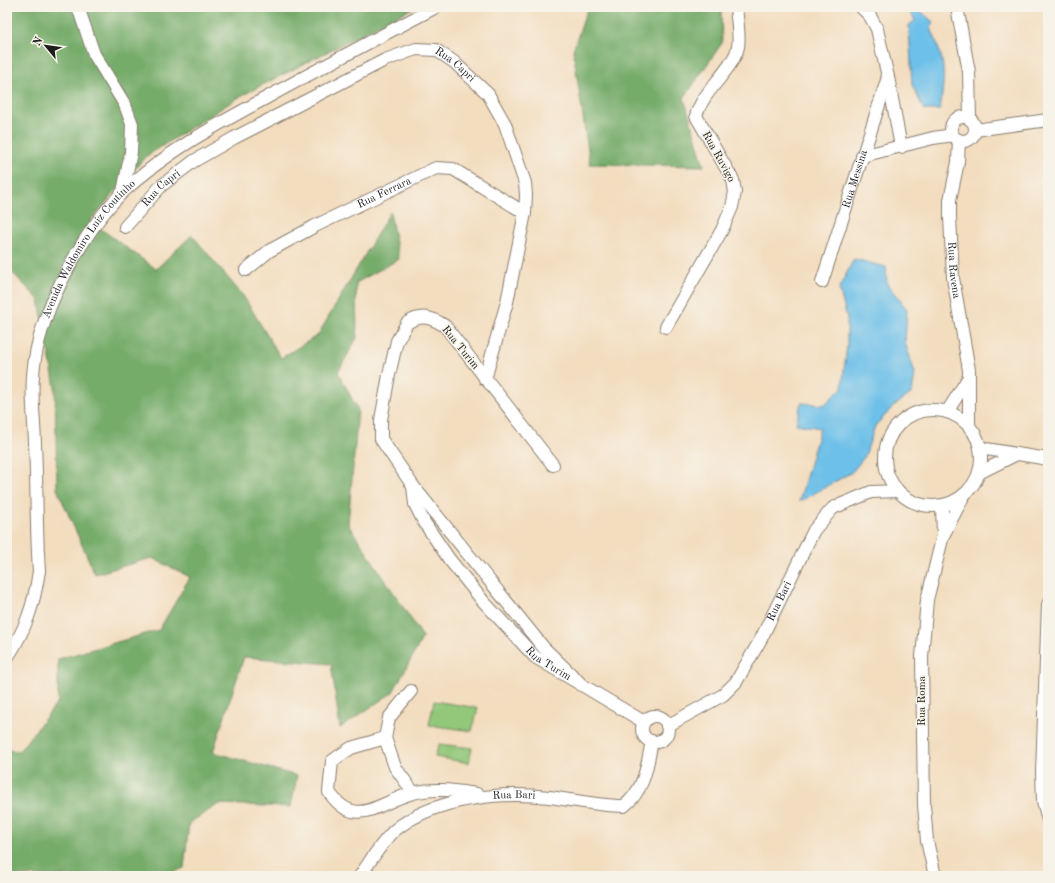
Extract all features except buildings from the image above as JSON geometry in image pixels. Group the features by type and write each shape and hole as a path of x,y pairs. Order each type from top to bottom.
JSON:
{"street":[{"path":"78,7 94,54 125,105 131,120 131,152 123,192"},
{"name":"Avenida Waldomiro Luiz Coutinho","path":"7,658 20,639 29,620 36,596 39,570 32,399 34,361 38,341 48,314 71,263 91,231 123,192 154,165 204,132 436,7"},
{"name":"Rua Ruvigo","path":"666,327 722,230 732,207 735,192 733,180 696,116 698,109 710,89 736,52 738,42 736,7"},
{"path":"862,7 870,16 877,29 888,77 901,147"},
{"name":"Rua Ravena","path":"957,7 969,72 970,93 950,200 950,217 953,278 969,377 969,426"},
{"name":"Rua Capri","path":"125,227 161,186 194,160 302,101 385,60 416,49 426,48 436,50 454,62 476,81 496,107 505,124 525,183 525,213 507,302 485,379"},
{"name":"Rua Messina","path":"822,282 888,77"},
{"path":"862,156 901,147 964,129 1048,120"},
{"name":"Rua Ferrara","path":"246,270 269,251 315,226 436,168 453,169 525,213"},
{"name":"Rua Turim","path":"553,465 445,326 434,319 424,316 407,323 401,330 397,341 389,374 381,420 381,438 413,486 542,646 580,682"},
{"path":"947,412 969,377"},
{"path":"933,410 947,412 960,418 969,426 976,436 980,448 981,460 979,473 974,485 965,495 954,502 942,506 930,507 907,499 898,491 888,475 885,454 889,440 896,428 906,418 919,412 933,410"},
{"path":"980,448 1048,459"},
{"path":"979,473 1017,454"},
{"name":"Rua Bari","path":"667,726 730,690 745,668 814,530 833,508 870,492 888,475"},
{"name":"Rua Turim","path":"413,486 415,504 424,522 449,559 483,601 535,657 580,682 644,722"},
{"name":"Rua Bari","path":"870,492 898,491"},
{"name":"Rua Roma","path":"943,535 965,495"},
{"name":"Rua Roma","path":"938,874 927,841 924,805 922,656 928,600 943,535 942,506"},
{"path":"1048,604 1042,773 1043,802 1048,820"},
{"path":"411,691 389,718 385,738 395,767 413,792"},
{"path":"651,717 660,717 666,722 667,726 664,738 652,741 643,734 644,722 651,717"},
{"path":"385,738 351,748 332,761 329,792 338,804 349,811 360,813 413,792 440,789 490,796"},
{"name":"Rua Bari","path":"360,876 381,846 408,820 452,802 490,796 547,796 597,804 624,806 634,798 643,781 652,741"}],"green space":[{"path":"7,7 415,7 241,96 145,157 90,221 156,269 192,235 244,297 281,358 318,335 390,212 399,259 356,283 357,338 338,372 358,410 348,524 423,637 393,692 340,728 331,664 244,657 213,752 297,776 291,807 219,804 189,823 184,868 165,876 7,876 7,750 19,751 58,702 58,659 159,630 190,577 152,558 95,574 57,489 55,387 39,300 7,267"},
{"path":"588,7 721,7 722,43 684,98 704,166 590,164 573,50"},
{"path":"434,701 478,708 472,731 429,725"},
{"path":"439,744 472,748 469,763 435,757"}],"water":[{"path":"908,7 916,7 933,22 931,28 942,60 943,68 943,86 940,110 924,110 912,85 909,25 915,21"},
{"path":"854,259 886,267 887,284 907,309 905,342 915,373 912,393 894,406 875,426 865,456 852,472 799,502 820,428 796,424 801,403 824,405 842,388 847,345 847,318 839,288"}]}
